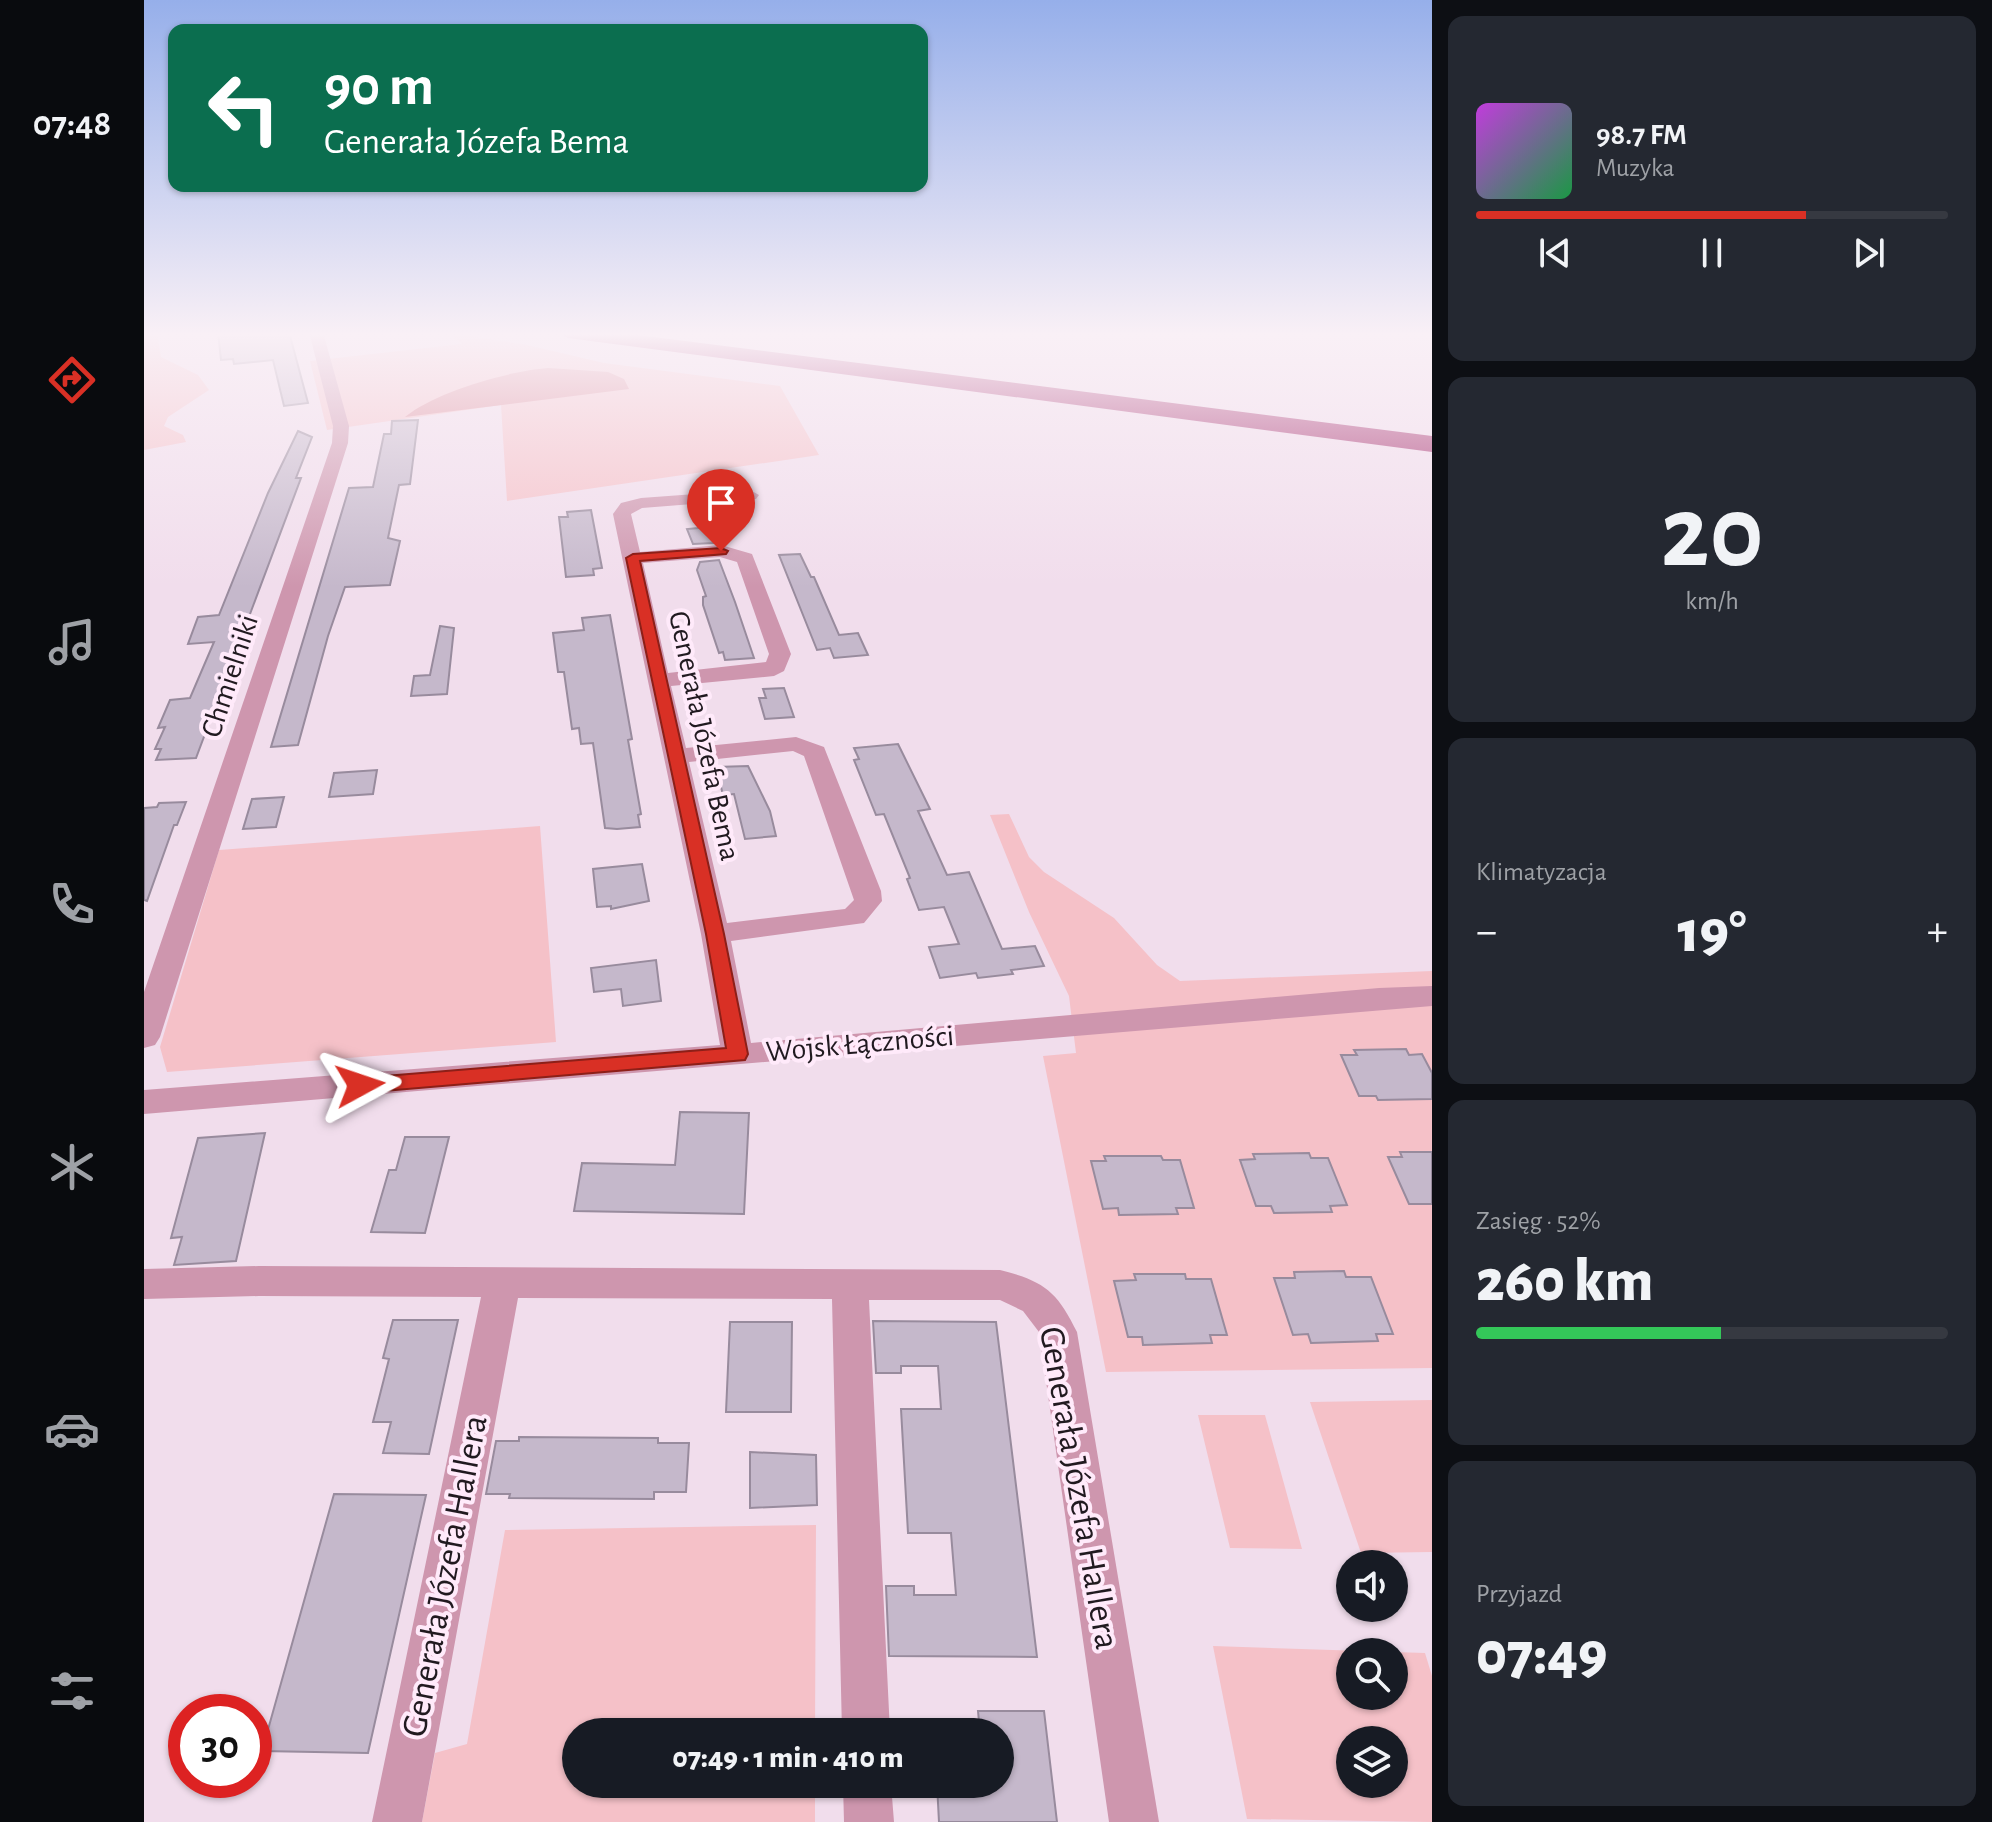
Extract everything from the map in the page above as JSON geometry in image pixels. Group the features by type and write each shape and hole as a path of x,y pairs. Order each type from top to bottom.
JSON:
{"highway":[{"path":"1224,417 1432,444"},
{"path":"1306,417 1432,433"}],"street":[{"name":"Chmielniki","path":"144,1037 340,443 339,417"},
{"name":"Generała Józefa Bema","path":"737,1054 715,934 622,514 627,507 641,503 750,495"},
{"path":"633,558 721,551 745,558 780,654 776,666 766,671 657,681"},
{"path":"674,756 796,744 815,752 867,891 868,901 854,917 715,934"},
{"name":"Wojsk Łączności","path":"144,1102 1432,996"},
{"name":"Generała Józefa Hallera","path":"144,1284 259,1281 1000,1285 1027,1291 1047,1309 1058,1332 1134,1822"},
{"name":"Generała Józefa Hallera","path":"397,1822 502,1283"},
{"path":"850,1285 865,1718"},
{"path":"868,1798 869,1822"}],"shaded area":[{"path":"144,417 168,417 164,426 183,435 186,442 144,450"},
{"path":"324,417 417,417 327,430"},
{"path":"502,417 798,417 819,455 507,501"},
{"path":"1009,814 1029,857 1044,872 1114,918 1157,965 1180,981 1432,971 1432,1368 1106,1372 1043,1056 1076,1053 1069,996 1029,912 990,815"},
{"path":"540,826 556,1042 167,1072 160,1047 219,850"},
{"path":"1432,1400 1432,1552 1360,1550 1310,1402"},
{"path":"1198,1415 1265,1415 1302,1549 1230,1548"},
{"path":"816,1525 815,1718 562,1718 562,1798 815,1798 815,1822 422,1822 435,1753 467,1744 505,1530"},
{"path":"1213,1646 1336,1650 1336,1710 1408,1710 1408,1652 1425,1653 1432,1676 1432,1822 1247,1819"}],"building":[{"path":"418,420 410,484 399,485 388,538 400,541 390,585 345,587 298,745 271,747 349,488 373,487 384,434 391,434 392,421"},
{"path":"298,431 312,437 296,478 301,478 196,758 156,760 161,749 155,749 165,727 158,728 170,700 190,698 214,642 188,644 198,617 219,615 268,493"},
{"path":"715,508 727,537 712,538 713,543 693,544 687,529 698,528 697,509"},
{"path":"591,510 602,568 593,569 594,575 566,577 559,517 568,517 567,512"},
{"path":"800,554 811,577 814,577 839,635 858,633 868,655 834,658 830,648 817,650 779,555"},
{"path":"719,560 754,658 725,660 723,652 719,653 703,605 703,597 706,596 697,570 700,562"},
{"path":"610,615 632,739 628,740 641,814 638,815 640,827 617,829 605,828 593,743 581,744 579,728 572,729 564,672 558,672 553,633 584,630 582,618"},
{"path":"440,626 454,628 447,694 411,696 414,676 430,675"},
{"path":"784,688 794,717 765,719 759,698 766,698 763,689"},
{"path":"898,744 930,809 918,811 947,875 969,872 1002,949 1035,946 1044,966 1011,970 1013,974 978,978 976,973 940,978 929,947 959,944 944,907 919,910 907,879 910,878 884,814 876,815 854,760 859,759 854,748"},
{"path":"748,766 770,811 776,836 745,839 734,794 723,795 716,767"},
{"path":"377,770 373,794 329,797 334,773"},
{"path":"284,797 276,827 243,829 252,799"},
{"path":"186,802 177,825 174,825 147,901 144,900 144,808 157,807 159,803"},
{"path":"642,864 649,901 611,909 611,906 597,907 593,869"},
{"path":"656,960 661,1001 623,1006 621,989 594,992 591,968"},
{"path":"1406,1049 1409,1055 1422,1054 1432,1073 1432,1099 1378,1100 1376,1096 1359,1096 1341,1055 1357,1055 1354,1050"},
{"path":"680,1112 749,1113 744,1214 574,1211 582,1163 675,1165"},
{"path":"265,1133 236,1261 174,1265 182,1237 171,1238 198,1138"},
{"path":"405,1137 449,1137 425,1233 371,1232 389,1170 396,1170"},
{"path":"1400,1152 1432,1152 1432,1204 1409,1204 1388,1157 1402,1157"},
{"path":"1309,1153 1311,1158 1328,1158 1347,1205 1330,1206 1332,1212 1274,1213 1271,1206 1256,1206 1240,1160 1255,1159 1253,1154"},
{"path":"1104,1156 1161,1156 1163,1160 1180,1160 1194,1208 1176,1208 1178,1214 1119,1215 1118,1208 1103,1209 1091,1161 1106,1161"},
{"path":"1344,1271 1346,1277 1371,1277 1393,1334 1376,1334 1378,1341 1311,1343 1308,1334 1293,1335 1274,1278 1295,1278 1294,1272"},
{"path":"1134,1274 1185,1274 1186,1279 1211,1279 1227,1335 1210,1335 1212,1343 1143,1345 1142,1337 1128,1337 1114,1281 1136,1280"},
{"path":"393,1320 458,1320 429,1454 383,1453 391,1422 373,1422 389,1359 383,1358"},
{"path":"873,1321 996,1322 1037,1657 889,1656 886,1586 914,1586 914,1595 956,1595 951,1533 908,1533 901,1409 941,1409 938,1366 901,1366 901,1373 876,1373"},
{"path":"730,1322 792,1322 791,1412 726,1412"},
{"path":"519,1437 658,1438 658,1443 689,1443 686,1492 654,1492 654,1499 509,1498 510,1494 486,1494 496,1441 519,1441"},
{"path":"750,1452 816,1455 817,1505 750,1508"},
{"path":"334,1494 426,1495 368,1753 272,1751 272,1715"},
{"path":"978,1711 1044,1711 1057,1822 939,1822 938,1798 1014,1798 1014,1718 979,1718"}],"route":[{"path":"360,1085 737,1054 715,934 657,681 633,558 721,551"}]}
